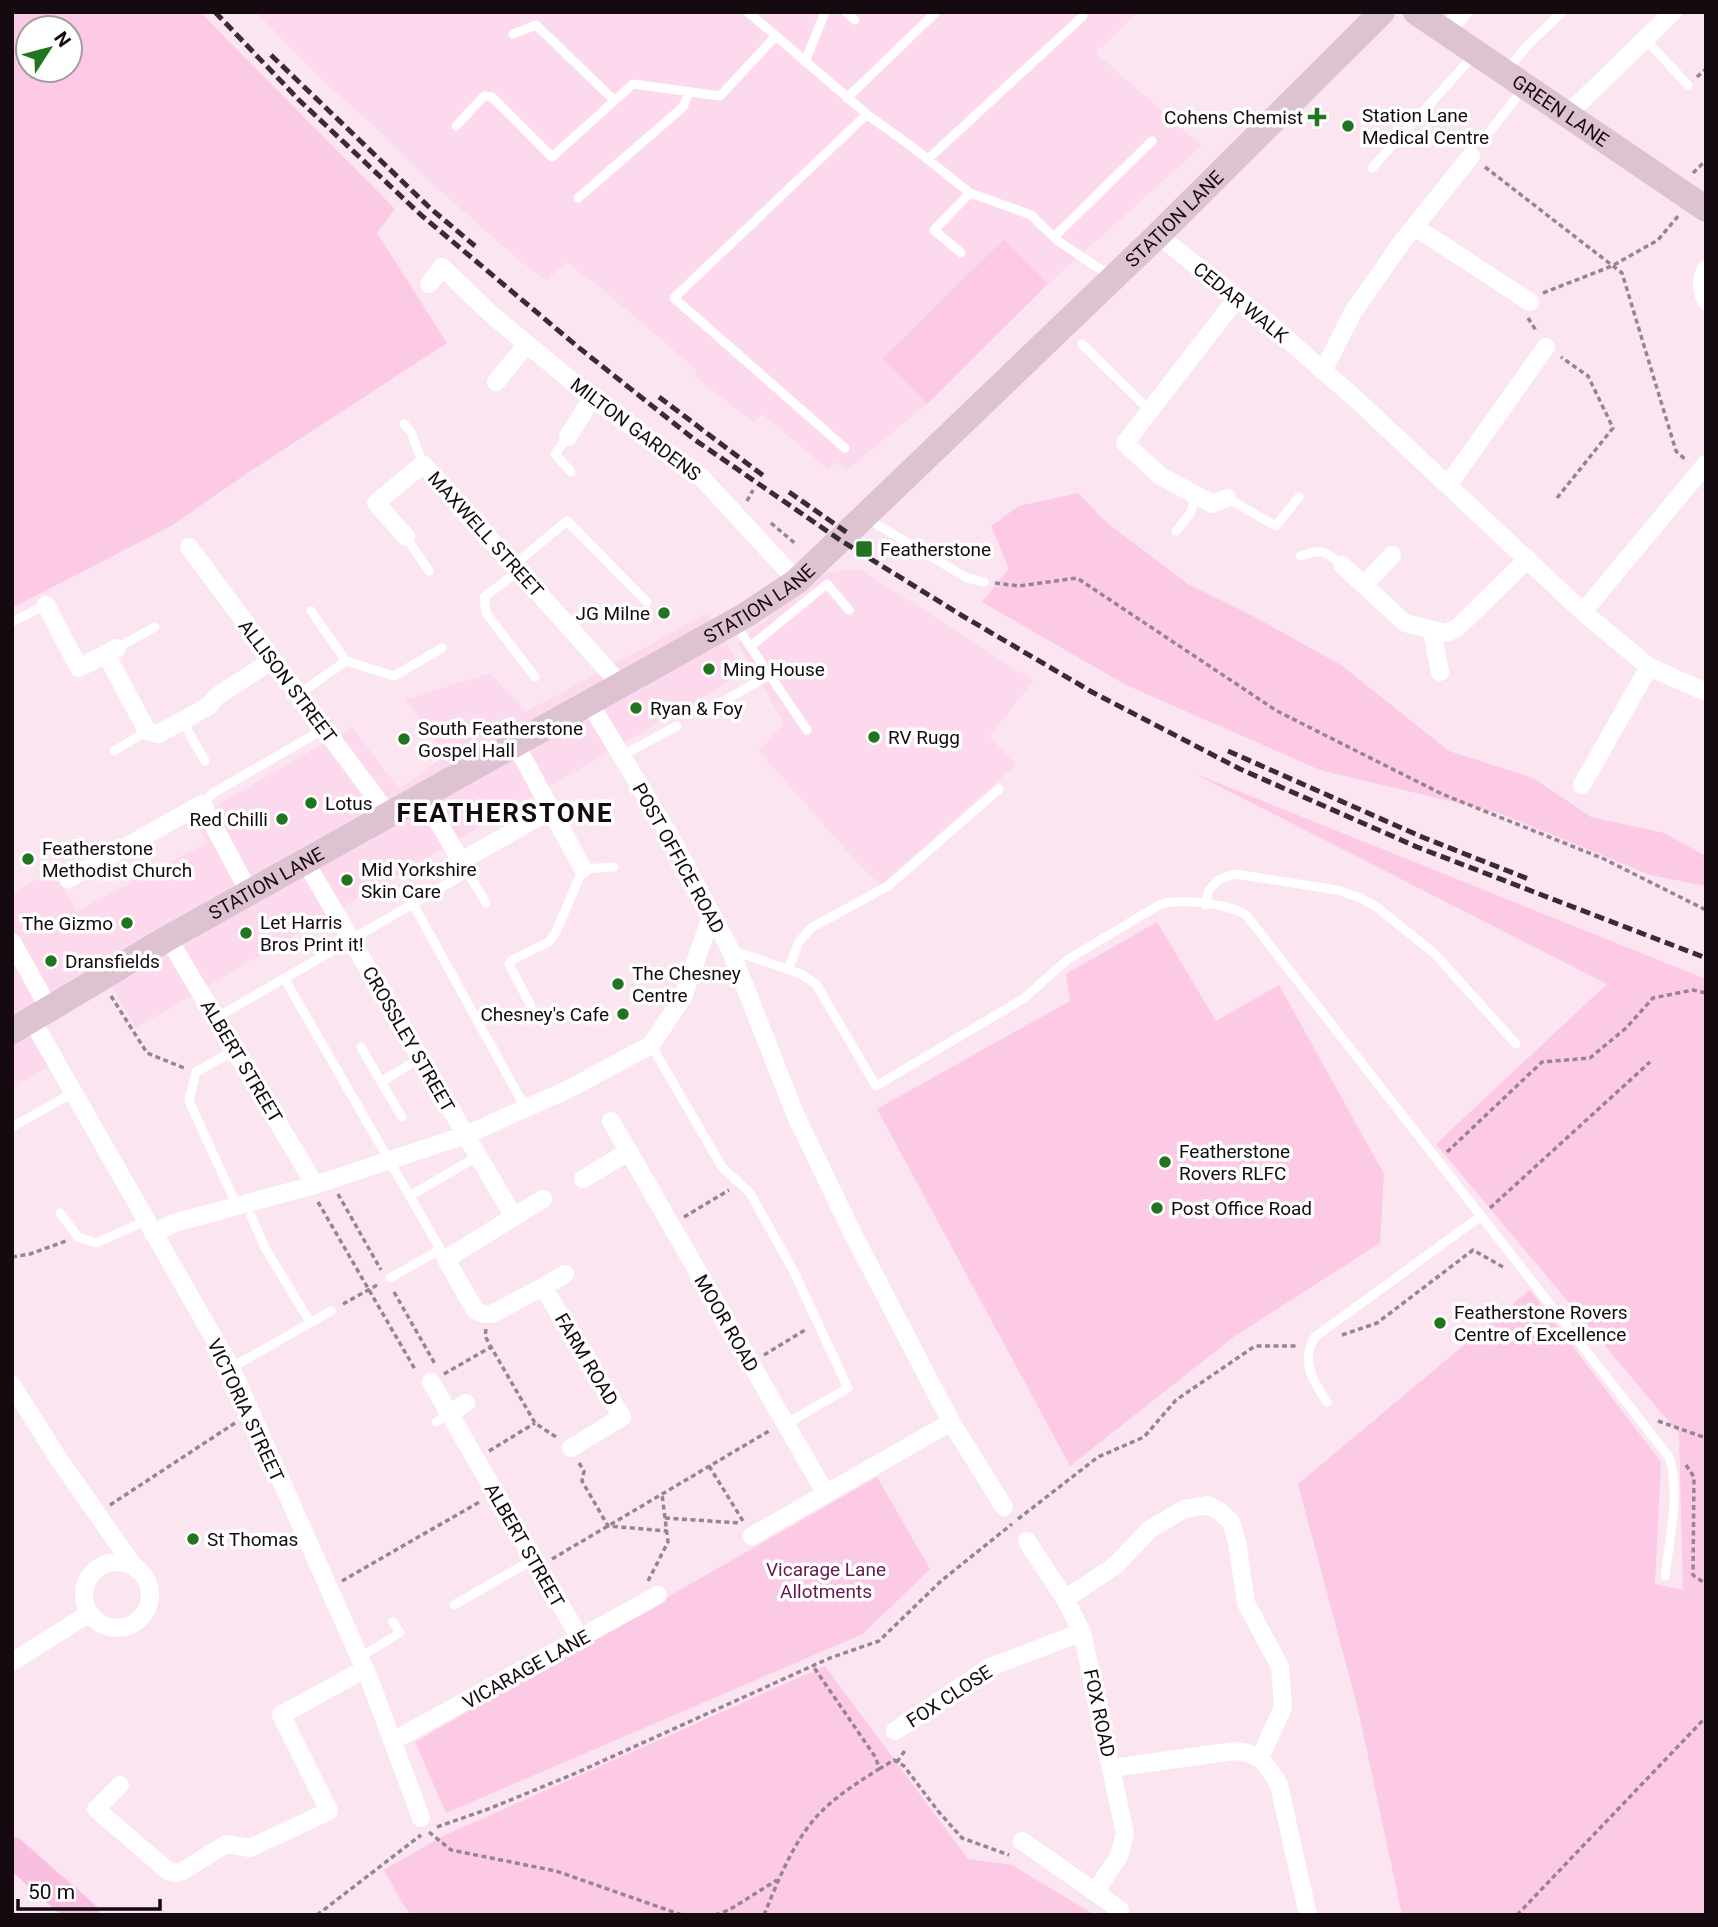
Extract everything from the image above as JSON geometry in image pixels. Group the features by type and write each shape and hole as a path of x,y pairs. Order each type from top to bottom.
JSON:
{"main road":[{"name":"STATION LANE","path":"32,1020 168,937 734,622 797,581 1158,235 1382,12"},
{"name":"GREEN LANE","path":"1416,12 1698,204"},
{"path":"12,1852 84,1915"}],"street":[{"path":"1446,32 1463,12"},
{"path":"1567,115 1673,12"},
{"path":"1323,371 1353,312 1415,227 1472,156"},
{"path":"1415,227 1530,302"},
{"name":"CEDAR WALK","path":"1158,235 1323,371 1583,612 1648,667 1706,692"},
{"name":"MILTON GARDENS","path":"429,284 442,267 492,315 592,398 701,477 797,581"},
{"path":"1706,269 1701,277 1706,301"},
{"path":"1227,498 1212,504 1159,475 1125,443 1237,298"},
{"path":"496,382 527,344"},
{"path":"1448,485 1546,347"},
{"path":"568,436 592,398"},
{"name":"MAXWELL STREET","path":"406,537 376,503 423,464 621,684"},
{"path":"1583,612 1702,468"},
{"name":"ALLISON STREET","path":"189,547 388,814"},
{"path":"1364,585 1392,555"},
{"path":"1342,565 1405,623 1446,633 1457,628 1528,559"},
{"path":"46,605 79,668 112,651 148,731 158,734 209,706 217,696 273,660"},
{"path":"1432,631 1440,672"},
{"path":"1582,785 1648,667"},
{"name":"POST OFFICE ROAD","path":"589,702 670,836 712,914 730,949 796,1116 951,1422 1004,1507"},
{"path":"515,743 583,869"},
{"path":"422,795 464,867 551,810"},
{"path":"68,878 202,804 248,892"},
{"name":"CROSSLEY STREET","path":"305,861 514,1217"},
{"path":"149,1227 244,1211 466,1135 569,1090 651,1045 683,997 712,914"},
{"name":"ALBERT STREET","path":"168,937 312,1186"},
{"name":"VICTORIA STREET","path":"12,942 32,1020 231,1367 363,1663 424,1824"},
{"name":"MOOR ROAD","path":"611,1121 826,1494"},
{"path":"583,1179 628,1152"},
{"path":"543,1199 443,1255 475,1310 487,1314 492,1314 565,1274"},
{"name":"FARM ROAD","path":"543,1287 622,1417 571,1448"},
{"name":"ALBERT STREET","path":"431,1382 443,1418 475,1459 581,1640"},
{"path":"15,1395 96,1514 149,1584 149,1605 137,1622 117,1628 106,1626 90,1614 85,1604 86,1583 100,1567 110,1563 127,1564 135,1568"},
{"path":"443,1418 466,1403"},
{"path":"752,1536 951,1422"},
{"path":"1065,1599 1116,1566 1149,1530 1184,1509 1208,1505 1219,1511 1231,1522 1237,1542 1246,1603 1280,1667 1283,1707 1260,1758"},
{"path":"110,1563 111,1535"},
{"name":"FOX ROAD","path":"1027,1541 1065,1599 1082,1632 1125,1834 1119,1856 1095,1892"},
{"name":"VICARAGE LANE","path":"393,1741 581,1640 658,1595"},
{"path":"12,1662 90,1614"},
{"name":"FOX CLOSE","path":"895,1731 988,1668 1082,1632"},
{"path":"120,1785 96,1809 168,1871 175,1874 226,1844 250,1848 329,1811 281,1715 363,1663"},
{"path":"1112,1768 1234,1751 1250,1752 1260,1758 1279,1785 1308,1915"},
{"path":"1020,1849 1095,1892 1120,1910"}],"lane":[{"path":"748,12 847,98 970,193 1031,215 1054,237 1113,278"},
{"path":"805,62 825,12"},
{"path":"846,12 855,20"},
{"path":"847,98 936,12"},
{"path":"1490,131 1515,80 1528,45 1562,12"},
{"path":"928,159 1083,16"},
{"path":"513,34 536,25 614,100"},
{"path":"456,126 484,96 492,97 552,157 633,84 720,96 775,37"},
{"path":"1645,39 1688,85"},
{"path":"1373,168 1476,53"},
{"path":"578,198 683,107 689,92"},
{"path":"845,448 674,298 867,114"},
{"path":"1054,237 1152,141"},
{"path":"961,253 934,230 970,193"},
{"path":"1082,344 1149,410"},
{"path":"404,424 411,432 423,464"},
{"path":"568,436 555,454 571,472"},
{"path":"1177,531 1190,513 1196,495"},
{"path":"1227,498 1276,526 1299,497"},
{"path":"864,517 967,578 984,582"},
{"path":"535,677 486,613 484,597 567,521 647,602"},
{"path":"406,537 429,571"},
{"path":"1300,556 1318,550 1328,552 1342,565"},
{"path":"750,647 827,584 849,610"},
{"path":"12,622 46,605"},
{"path":"311,611 346,661 394,676 442,648"},
{"path":"734,622 807,730"},
{"path":"112,651 155,627"},
{"path":"299,694 346,661"},
{"path":"710,709 769,675"},
{"path":"182,720 205,761"},
{"path":"621,757 677,726"},
{"path":"202,804 213,793 324,729"},
{"path":"114,751 148,731"},
{"path":"788,969 799,942 811,928 888,886 999,789"},
{"path":"216,1018 413,904 464,867 486,903"},
{"path":"531,1006 509,964 549,942 583,869 614,867"},
{"path":"1205,905 1209,890 1218,880 1235,874 1337,890 1361,898 1378,908 1435,954 1516,1045"},
{"path":"730,949 801,974 816,984 876,1086 1023,999 1067,960 1168,901 1237,909 1247,916 1669,1457 1673,1469 1674,1497 1665,1576"},
{"path":"413,904 526,1109"},
{"path":"284,978 443,1255 390,1278"},
{"path":"651,1045 722,1167 750,1193 794,1272 848,1388 785,1423"},
{"path":"361,1047 402,1117"},
{"path":"235,1050 196,1072 189,1101 244,1211 310,1322"},
{"path":"381,1082 421,1058"},
{"path":"12,1127 73,1093"},
{"path":"410,1196 478,1156"},
{"path":"60,1213 78,1237 96,1243 149,1227"},
{"path":"1327,1402 1312,1380 1307,1359 1315,1337 1481,1216"},
{"path":"231,1367 331,1311"},
{"path":"454,1605 536,1563"},
{"path":"363,1663 400,1633 393,1622"}],"path":[{"path":"1472,156 1622,273 1676,451 1702,468"},
{"path":"1557,498 1613,428 1588,376 1546,347 1528,318 1530,302 1544,292 1612,266 1658,240 1698,204"},
{"path":"745,503 753,490"},
{"path":"766,520 797,545"},
{"path":"984,582 1019,586 1077,578 1277,711 1442,794 1604,859 1706,910"},
{"path":"101,979 147,1053 196,1072"},
{"path":"1438,1160 1542,1062 1590,1058 1626,1028 1653,998 1693,990 1706,993"},
{"path":"1481,1216 1650,1062"},
{"path":"670,1225 740,1183"},
{"path":"312,1186 424,1386 491,1347"},
{"path":"12,1257 30,1254 78,1237"},
{"path":"317,1915 424,1824 491,1808 576,1773 813,1666 878,1642 940,1581 1014,1522 1098,1457 1144,1437 1177,1400 1255,1346 1310,1346 1377,1323 1473,1250 1504,1268"},
{"path":"331,1311 390,1278"},
{"path":"487,1314 485,1336 491,1347 535,1423 571,1448 584,1471 582,1481 608,1526"},
{"path":"750,1363 817,1323"},
{"path":"1635,1413 1706,1438"},
{"path":"96,1514 250,1414"},
{"path":"475,1459 535,1423"},
{"path":"536,1563 608,1526 785,1423"},
{"path":"665,1518 745,1524 709,1466"},
{"path":"329,1589 495,1493"},
{"path":"631,1611 668,1542 662,1494"},
{"path":"1004,1507 1027,1541"},
{"path":"608,1526 667,1531"},
{"path":"813,1666 876,1758 879,1769"},
{"path":"1517,1915 1706,1717"},
{"path":"897,1762 906,1749"},
{"path":"764,1915 779,1879 817,1816 840,1795 894,1760 905,1766 962,1838 1020,1849"},
{"path":"424,1824 451,1850 555,1871 682,1915"},
{"path":"715,1915 729,1910 779,1879"}],"shaded area":[{"path":"256,12 1137,12 1096,53 1202,146 1048,284 1004,239 883,359 927,404 848,469 836,462 829,470 762,414 753,422 694,376 697,370 595,283 566,262 547,280 521,262 319,77"},
{"path":"860,569 1034,681 989,736 1016,765 881,885 860,866 759,751 784,723 738,643 828,572"},
{"path":"708,613 745,672 136,1028 112,987 33,1035 49,1066 12,1087 12,893 54,870 77,911 207,843 193,819 352,727 399,789 446,755 405,700 490,673 526,712"}],"green space":[{"path":"12,12 200,12 395,209 377,233 447,343 171,526 12,608"},
{"path":"1004,239 1048,284 927,404 882,359"},
{"path":"1078,493 1106,522 1188,584 1253,616 1341,665 1449,751 1533,778 1591,817 1664,833 1706,856 1706,886 1650,875 1499,813 1320,770 1126,685 982,602 1009,569 991,526 1019,506"},
{"path":"1193,773 1706,979 1706,1915 1402,1915 1358,1709 1298,1484 1530,1290 1661,1462 1655,1584 1683,1590 1679,1434 1436,1144 1607,984"},
{"name":"Post Office Road","path":"1157,922 1216,1021 1279,985 1384,1174 1380,1243 1235,1336 1070,1466 877,1109 1070,1001 1066,974"},
{"name":"Vicarage Lane Allotments","path":"877,1477 930,1569 863,1634 446,1813 415,1742"},
{"path":"825,1666 968,1859 1012,1865 1095,1915 412,1915 384,1870 443,1836"}],"railway":[{"path":"215,12 299,100 421,215 578,347 695,440 840,540 1092,692 1240,769 1417,847 1706,958"},
{"path":"271,55 430,208 475,246"},
{"path":"659,397 765,477"},
{"path":"789,492 849,534"},
{"path":"1228,751 1422,837 1531,880"}],"place":[{"name":"Cohens Chemist","path":"1317,117"},
{"name":"Station Lane Medical Centre","path":"1348,126"},
{"name":"Featherstone","path":"864,549"},
{"name":"JG Milne","path":"664,613"},
{"name":"Ming House","path":"709,669"},
{"name":"Ryan & Foy","path":"636,708"},
{"name":"RV Rugg","path":"874,737"},
{"name":"South Featherstone Gospel Hall","path":"404,739"},
{"name":"Lotus","path":"311,803"},
{"name":"Red Chilli","path":"282,819"},
{"name":"Featherstone Methodist Church","path":"28,859"},
{"name":"Mid Yorkshire Skin Care","path":"347,880"},
{"name":"The Gizmo","path":"127,923"},
{"name":"Let Harris Bros Print it!","path":"246,933"},
{"name":"Dransfields","path":"51,961"},
{"name":"The Chesney Centre","path":"618,984"},
{"name":"Chesney's Cafe","path":"623,1014"},
{"name":"Featherstone Rovers RLFC","path":"1165,1162"},
{"name":"Post Office Road","path":"1157,1208"},
{"name":"Featherstone Rovers Centre of Excellence","path":"1440,1323"},
{"name":"St Thomas","path":"193,1539"}],"district":[{"name":"FEATHERSTONE","path":"505,813"}]}
